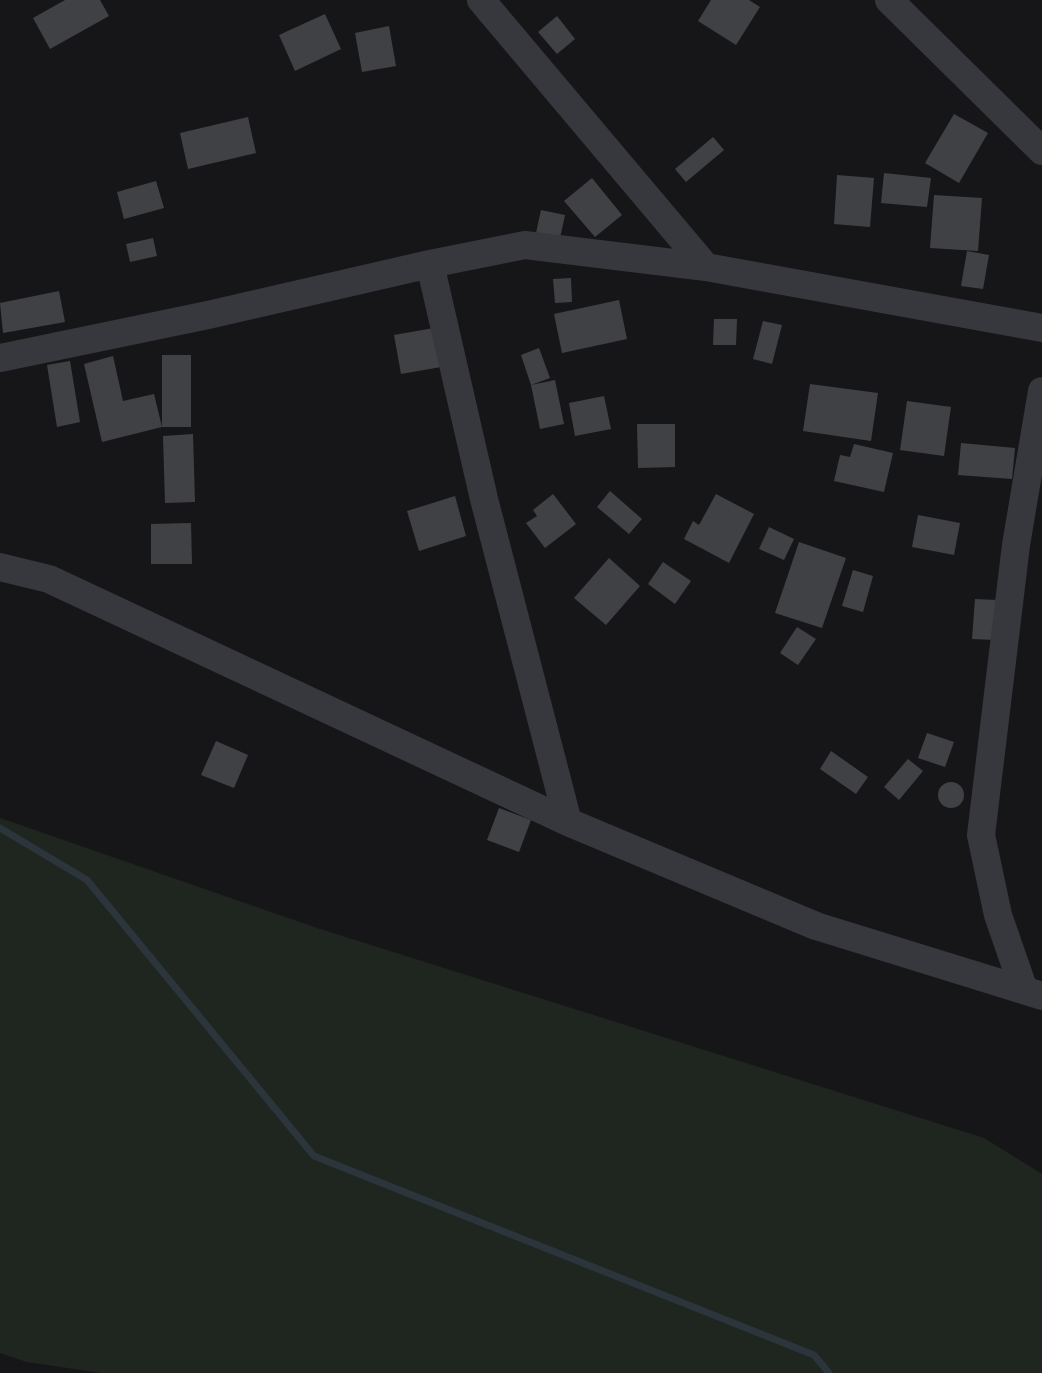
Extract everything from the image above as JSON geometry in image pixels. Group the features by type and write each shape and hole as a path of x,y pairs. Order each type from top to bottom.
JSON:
{"street":[{"path":"481,0 706,267"},
{"path":"889,0 1042,151"},
{"path":"0,358 525,245 706,267 1042,328"},
{"path":"430,264 484,499 567,822"},
{"path":"1033,993 998,915 981,835 1016,545 1042,391"},
{"path":"0,567 49,579 567,822 816,926 1033,993"}],"shaded area":[{"path":"0,818 317,928 984,1138 1042,1174 1042,1373 101,1373 27,1362 0,1353"}],"building":[{"path":"65,0 100,0 109,16 50,49 33,18"},
{"path":"711,0 749,0 760,7 736,45 698,21"},
{"path":"325,14 341,49 295,71 279,35"},
{"path":"557,16 575,39 557,54 538,32"},
{"path":"389,26 396,66 362,72 355,33"},
{"path":"954,114 988,133 959,183 925,163"},
{"path":"248,117 256,153 188,169 180,133"},
{"path":"713,137 724,150 686,182 675,169"},
{"path":"884,173 931,178 927,207 881,203"},
{"path":"837,175 874,178 870,227 834,224"},
{"path":"592,178 622,215 595,237 564,201"},
{"path":"156,181 164,208 124,219 117,192"},
{"path":"934,195 982,198 978,251 930,248"},
{"path":"541,210 565,215 560,238 536,233"},
{"path":"153,238 157,256 130,262 126,244"},
{"path":"967,251 989,255 983,289 961,286"},
{"path":"571,278 572,302 555,303 553,279"},
{"path":"59,291 65,322 3,333 0,303"},
{"path":"619,300 627,339 562,353 554,314"},
{"path":"714,319 737,319 736,345 713,345"},
{"path":"763,321 782,325 772,364 753,359"},
{"path":"434,328 441,367 401,374 394,335"},
{"path":"539,348 550,378 531,385 521,355"},
{"path":"162,355 191,355 191,427 162,427"},
{"path":"113,356 123,401 154,394 162,427 102,442 84,364"},
{"path":"70,361 80,422 57,427 47,365"},
{"path":"555,380 564,424 540,429 531,385"},
{"path":"810,384 878,393 871,441 803,431"},
{"path":"604,396 611,429 575,436 569,403"},
{"path":"907,401 951,407 944,456 900,450"},
{"path":"637,424 675,424 675,467 638,468"},
{"path":"193,434 195,502 165,503 163,436"},
{"path":"961,443 1015,448 1012,479 958,475"},
{"path":"854,444 893,453 884,492 834,481 840,455 850,457"},
{"path":"610,491 642,519 629,534 597,507"},
{"path":"553,494 576,524 545,548 526,523 537,516 533,510"},
{"path":"716,494 754,514 729,563 684,539 693,521 699,525"},
{"path":"455,496 466,536 419,551 407,511"},
{"path":"918,515 960,523 954,555 912,547"},
{"path":"191,523 192,564 151,564 151,524"},
{"path":"769,527 794,539 784,560 759,549"},
{"path":"799,542 846,558 822,628 775,613"},
{"path":"609,558 640,586 606,625 574,598"},
{"path":"663,562 691,581 675,604 648,584"},
{"path":"853,570 873,576 863,612 842,606"},
{"path":"975,599 997,600 995,640 972,639"},
{"path":"797,627 816,639 798,665 780,653"},
{"path":"927,733 954,742 945,767 918,758"},
{"path":"216,741 248,755 234,788 201,775"},
{"path":"831,751 868,777 856,794 820,769"},
{"path":"908,759 923,771 899,800 884,787"},
{"path":"951,782 960,786 964,795 960,804 951,808 942,804 938,795 942,786"},
{"path":"499,808 531,820 519,852 487,840"}],"waterway":[{"path":"0,828 87,880 314,1156 814,1355 829,1373"}]}
